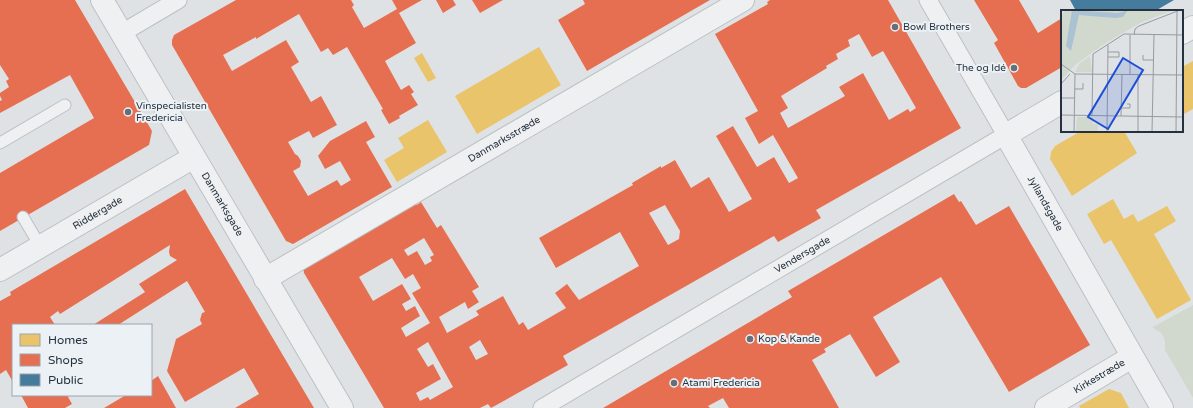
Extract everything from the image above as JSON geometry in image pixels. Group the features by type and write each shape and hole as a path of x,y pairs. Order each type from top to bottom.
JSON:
{"street":[{"name":"Danmarksgade","path":"102,0 342,408"},
{"path":"122,33 178,0"},
{"name":"Danmarksstræde","path":"265,278 743,0"},
{"name":"Jyllandsgade","path":"928,0 1162,408"},
{"path":"1183,32 1193,27"},
{"name":"Vendersgade","path":"542,408 1061,103"},
{"name":"Riddergade","path":"0,270 194,157"},
{"name":"Kirkestræde","path":"1046,408 1132,358"}],"lane":[{"path":"0,143 65,105"},
{"path":"23,217 40,246"}],"shaded area":[{"path":"1193,305 1193,398 1165,350 1163,335 1153,327"}],"building: Homes":[{"path":"539,47 561,85 477,134 455,96"},
{"path":"422,53 436,78 428,82 414,58"},
{"path":"1193,61 1193,109 1183,114 1183,66"},
{"path":"428,120 447,152 397,182 384,160 404,148 398,138"},
{"path":"1079,132 1125,132 1137,153 1072,196 1050,159 1051,152 1055,146"},
{"path":"1113,199 1124,219 1133,214 1138,222 1167,206 1176,221 1154,234 1191,300 1157,319 1111,240 1104,244 1087,214"},
{"path":"1109,389 1121,393 1129,408 1080,408 1079,406"}],"building: Shops":[{"path":"0,0 75,0 152,131 149,145 0,231 0,173 94,118 70,75 0,113 0,101 2,100 0,93 9,87 6,81 9,79 0,65"},
{"path":"236,0 351,0 354,5 352,7 364,28 397,9 392,0 422,0 399,13 416,43 385,61 401,90 409,85 414,92 411,94 418,105 399,116 400,118 389,124 381,110 383,109 347,47 333,55 328,48 321,52 299,14 256,39 256,37 223,55 232,71 286,40 299,62 291,67 311,102 321,96 337,125 313,138 309,131 288,142 301,161 300,167 293,171 308,196 337,180 341,186 351,180 340,161 325,169 318,156 330,141 366,121 375,137 366,142 392,187 293,244 286,241 172,45 174,35"},
{"path":"436,0 453,0 456,5 443,13"},
{"path":"472,0 503,0 480,13"},
{"path":"583,0 710,0 587,71 558,20 585,4"},
{"path":"770,0 888,0 961,128 816,210 821,218 778,242 774,236 563,356 568,365 491,408 488,404 480,408 384,408 304,273 303,267 415,202 417,205 421,202 437,228 441,225 479,287 472,291 479,302 468,309 465,302 439,317 447,333 479,315 476,311 503,296 519,325 523,322 528,330 566,308 555,293 567,284 579,300 639,266 620,232 556,268 539,238 633,185 632,183 661,166 661,168 675,160 691,188 709,177 729,212 752,199 716,136 733,126 757,167 774,157 789,183 798,178 773,135 759,144 745,118 758,111 715,34 768,4 767,2","holes":["859,34 872,57 883,51 916,108 910,112 908,109 889,120 863,73 839,87 845,96 788,128 780,113 788,108 781,96 827,68 826,66 838,59 836,54 850,46 848,40","665,205 680,231 679,239 668,245 649,213","424,238 434,255 430,257 432,261 425,265 417,251 408,256 404,250","392,258 405,279 413,274 421,288 412,293 430,323 406,337 401,328 420,316 415,306 406,311 402,304 411,299 402,284 373,301 359,277","480,340 488,354 476,360 469,347","428,342 453,387 430,400 428,397 420,401 416,393 441,379 433,364 428,367 417,349"]},
{"path":"974,0 1019,0 1038,33 1061,19 1061,68 1026,88 1021,88 1018,86 994,43 998,40"},
{"path":"185,189 314,408 235,408 259,394 244,368 185,402 167,371 176,339 202,324 200,320 202,313 205,312 187,281 120,324 95,324 145,292 139,284 177,260 170,256 170,245 60,314 58,311 50,317 54,324 12,324 12,380 6,370 0,374 0,301 11,295 10,292"},
{"path":"954,194 959,202 961,201 976,225 1009,206 1090,345 1009,392 941,277 873,317 900,362 876,377 850,334 824,349 826,352 812,360 839,408 729,408 723,398 708,406 710,408 603,408 792,297 788,291"},
{"path":"158,376 176,408 104,408 124,396 152,396 152,380"},
{"path":"22,396 68,396 72,404 65,408 28,408"}],"building: Public":[{"path":"1070,0 1174,0 1157,10 1075,10"}],"place":[{"name":"Bowl Brothers","path":"895,27"},
{"name":"The og Idé","path":"1014,68"},
{"name":"Vinspecialisten Fredericia","path":"128,112"},
{"name":"Kop & Kande","path":"750,339"},
{"name":"Atami Fredericia","path":"674,383"}]}
